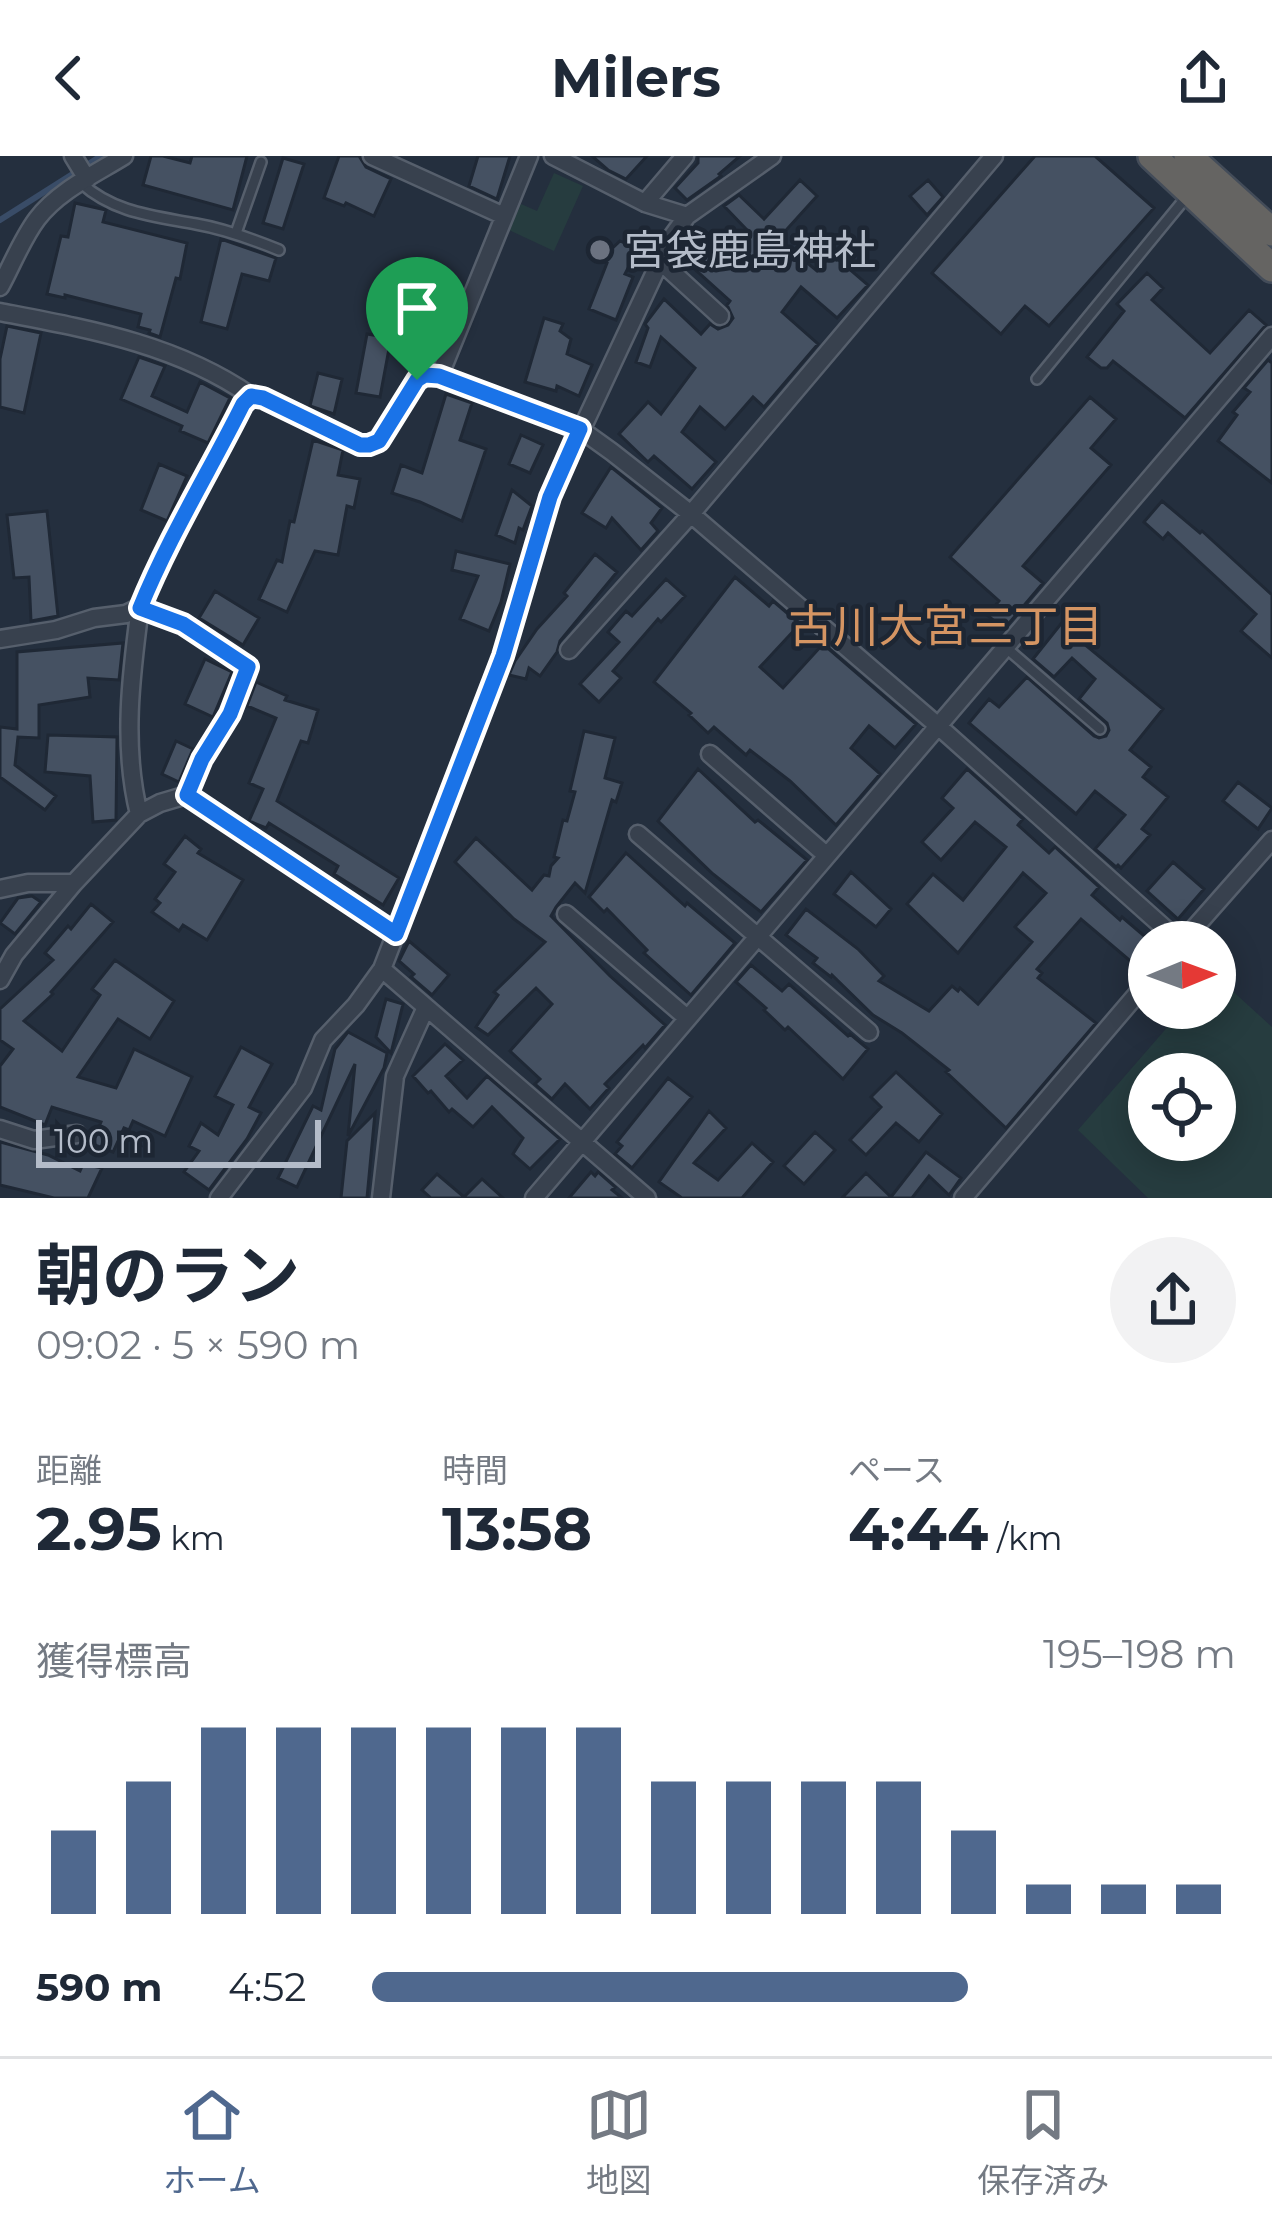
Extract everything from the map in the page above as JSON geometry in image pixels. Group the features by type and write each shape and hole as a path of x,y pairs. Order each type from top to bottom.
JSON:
{"highway":[{"path":"1152,156 1272,268"},
{"path":"1188,156 1272,232"}],"street":[{"path":"0,287 38,219 81,171 124,156"},
{"path":"372,156 504,216"},
{"path":"439,376 529,156"},
{"path":"553,156 645,203 687,216"},
{"path":"645,203 685,156"},
{"path":"219,1198 303,1088 323,1040 382,970 503,656 550,497 671,238 687,216 772,156"},
{"path":"569,650 691,514 994,156"},
{"path":"660,261 720,316"},
{"path":"0,312 103,332 169,353 360,445 379,441 417,380 425,375 439,376 580,429 691,514 1157,921"},
{"path":"534,1198 1272,336"},
{"path":"139,814 129,725 140,608 173,533 251,396"},
{"path":"0,639 140,608 183,624 248,667 230,714 202,759 187,795"},
{"path":"710,754 826,855"},
{"path":"187,795 396,934"},
{"path":"0,980 14,955 74,883 139,814 187,795"},
{"path":"638,834 868,1032"},
{"path":"1200,921 1272,840"},
{"path":"0,890 28,883 74,883"},
{"path":"566,914 687,1018"},
{"path":"382,970 647,1198"},
{"path":"963,1198 1128,1005"},
{"path":"381,1198 395,1076 426,1007"},
{"path":"0,1129 34,1140 68,1141"}],"lane":[{"path":"236,233 261,162"},
{"path":"81,171 99,200 153,218 236,233 279,250"},
{"path":"1037,379 1192,190"},
{"path":"1004,646 1100,729"}],"green space":[{"path":"554,173 583,186 554,251 509,230 521,204 537,211"},
{"path":"1236,994 1272,1027 1272,1198 1148,1198 1078,1130 1128,1072 1128,1161 1236,1161 1236,1053 1145,1053 1166,1029 1236,1029"}],"building":[{"path":"151,156 190,163 192,156 247,156 233,210 143,185"},
{"path":"339,156 359,156 366,167 391,179 374,216 324,198"},
{"path":"478,156 510,156 497,199 469,186"},
{"path":"592,156 647,156 626,179"},
{"path":"698,156 740,156 687,200 675,188 698,163"},
{"path":"1035,156 1095,156 1154,208 1049,326 1025,306 1001,334 932,273"},
{"path":"283,158 304,164 283,229 263,223"},
{"path":"800,180 817,196 778,239 817,271 832,254 868,285 837,318 801,287 782,312 818,344 764,407 753,397 725,429 700,407 682,432 716,462 692,489 654,456 648,462 619,434 648,402 661,414 695,368 661,337 650,367 636,362 648,328 645,324 664,299 701,334 710,324 718,329 728,325 733,318 727,305 730,301 679,255 695,235 721,256 747,230 724,206 739,195 764,219"},
{"path":"928,180 943,197 927,215 910,196"},
{"path":"75,203 106,210 103,222 187,243 160,337 138,327 141,314 47,294 61,236 68,237"},
{"path":"221,239 276,258 269,281 242,274 227,329 201,322"},
{"path":"620,241 638,249 625,274 633,277 616,320 589,309 607,263 600,260"},
{"path":"1147,273 1163,288 1152,300 1210,353 1249,310 1266,325 1185,418 1113,361 1101,368 1087,357 1124,311 1117,304"},
{"path":"544,318 563,324 560,331 571,339 567,354 592,365 579,396 557,386 556,391 525,382"},
{"path":"7,326 41,333 24,413 0,407 0,359"},
{"path":"367,334 391,338 380,397 356,393"},
{"path":"139,357 165,366 152,396 187,412 200,382 230,398 208,443 121,399"},
{"path":"1268,360 1272,363 1272,483 1218,441 1250,392 1244,388"},
{"path":"318,373 342,379 334,414 310,406"},
{"path":"446,394 472,403 460,440 486,449 462,521 392,493 401,465 422,473"},
{"path":"1090,397 1116,419 1091,448 1111,465 1023,566 1043,583 1004,629 987,615 999,601 950,557"},
{"path":"521,435 543,445 530,473 509,464"},
{"path":"313,440 343,450 338,475 360,479 354,508 347,506 338,555 315,551 287,612 259,599 277,560 282,562"},
{"path":"159,464 187,476 167,521 141,510"},
{"path":"611,467 662,508 651,523 658,531 641,550 612,518 606,528 582,513"},
{"path":"512,490 532,506 515,543 496,535"},
{"path":"1162,501 1272,595 1272,658 1241,631 1256,614 1168,533 1163,539 1144,522"},
{"path":"47,511 58,616 31,621 29,577 14,578 7,515"},
{"path":"456,551 510,564 489,631 460,619 478,576 452,570"},
{"path":"595,554 617,572 560,641 540,676 529,668 526,679 509,675 537,629"},
{"path":"735,577 800,624 760,667 783,688 823,644 916,724 895,748 869,726 851,748 880,774 836,825 750,750 746,755 714,727 708,733 654,682"},
{"path":"666,579 685,596 613,671 621,678 599,702 580,684 619,642 608,632 626,611 632,616"},
{"path":"215,591 259,618 243,645 199,618"},
{"path":"1064,620 1087,641 1084,644 1163,709 1130,750 1151,767 1143,777 1168,797 1142,829 1150,835 1121,868 1095,849 1125,815 1095,791 1076,814 969,723 989,699 999,707 1027,677 1094,736 1106,736 1107,723 1079,699 1095,679 1072,658 1054,677 1033,659"},
{"path":"123,643 119,680 88,678 90,697 39,705 39,738 18,737 15,765 56,796 45,810 0,777 0,727 17,729 17,652"},
{"path":"205,659 232,672 213,717 185,704"},
{"path":"256,682 287,696 285,700 318,710 308,743 301,741 277,801 399,878 383,905 334,874 338,866 269,823 266,828 249,821 263,789 249,783 276,718 247,706"},
{"path":"584,731 615,738 605,778 622,783 616,802 612,800 585,893 575,883 551,916 665,1025 605,1084 609,1088 590,1109 565,1084 552,1099 535,1084 540,1079 510,1051 552,1004 536,988 488,1035 476,1027 498,995 494,992 545,942 455,862 476,838 532,890 544,875 549,876 575,792 570,791"},
{"path":"48,735 117,737 116,820 93,822 90,776 45,772"},
{"path":"176,741 193,749 179,782 162,774"},
{"path":"698,769 755,822 807,860 761,912 658,821"},
{"path":"967,769 1023,819 1018,825 1049,853 1055,847 1099,887 1092,895 1128,922 1128,959 1081,919 1037,969 1042,973 1038,978 1096,1023 1006,1128 946,1072 949,1070 873,1015 813,963 817,958 786,935 806,909 858,949 884,976 879,981 929,1011 952,986 978,1004 1032,942 1015,927 1046,893 1023,873 958,953 907,904 933,874 963,900 1006,847 975,822 941,860 922,842 953,808 942,798"},
{"path":"1238,782 1272,808 1258,829 1223,801"},
{"path":"185,836 201,849 198,853 243,880 207,940 183,925 179,931 152,912 160,903 155,899 175,872 164,864"},
{"path":"626,853 735,943 691,995 644,953 647,950 607,909 604,912 589,897"},
{"path":"1173,862 1204,889 1178,919 1147,891"},
{"path":"851,872 891,909 876,927 834,894"},
{"path":"32,896 41,902 15,934 0,923 18,898"},
{"path":"91,904 113,922 24,1021 62,1051 100,995 92,989 115,960 174,1001 150,1039 118,1019 78,1077 116,1088 134,1049 192,1077 165,1136 133,1121 129,1130 124,1128 113,1152 92,1144 101,1122 52,1107 45,1125 0,1107 0,1066 13,1049 0,1040 0,1009 53,960 45,953"},
{"path":"409,941 449,975 432,995 399,961"},
{"path":"751,965 782,991 789,984 868,1049 843,1079 736,982"},
{"path":"386,999 403,1004 391,1053 376,1037"},
{"path":"348,1032 387,1053 384,1068 348,1136 355,1064 297,1187 278,1178 313,1106 321,1110 335,1049"},
{"path":"445,1044 463,1060 446,1076 467,1098 487,1076 560,1139 530,1169 513,1154 523,1138 492,1107 473,1127 452,1109 449,1112 413,1076"},
{"path":"241,1047 272,1064 249,1107 261,1113 209,1190 184,1172 199,1151 189,1146 201,1123 218,1135 233,1105 215,1096"},
{"path":"896,1072 942,1114 919,1142 896,1123 866,1155 850,1140 881,1107 871,1097"},
{"path":"668,1078 692,1097 632,1168 615,1154 622,1146 617,1142"},
{"path":"709,1111 726,1128 694,1163 718,1180 752,1143 773,1162 742,1198 682,1198 659,1182"},
{"path":"375,1113 367,1198 341,1198 347,1141"},
{"path":"815,1132 835,1150 804,1184 784,1166"},
{"path":"0,1142 48,1155 80,1171 83,1164 102,1168 88,1198 54,1198 0,1185"},
{"path":"926,1152 961,1178 949,1195 929,1176 912,1198 842,1198 866,1173 891,1197"},
{"path":"591,1172 595,1176 598,1172 622,1198 569,1198"},
{"path":"437,1174 464,1197 482,1179 503,1198 431,1198 422,1190"}],"waterway":[{"path":"0,220 101,156"}],"place":[{"name":"宮袋鹿島神社","path":"600,250"}],"district":[{"name":"古川大宮三丁目","path":"946,625"}],"route":[{"path":"439,376 580,429 550,497 503,656 396,934 187,795 202,759 230,714 248,667 183,624 140,608 173,533 251,396 369,445 379,441 417,380 439,376"}]}
